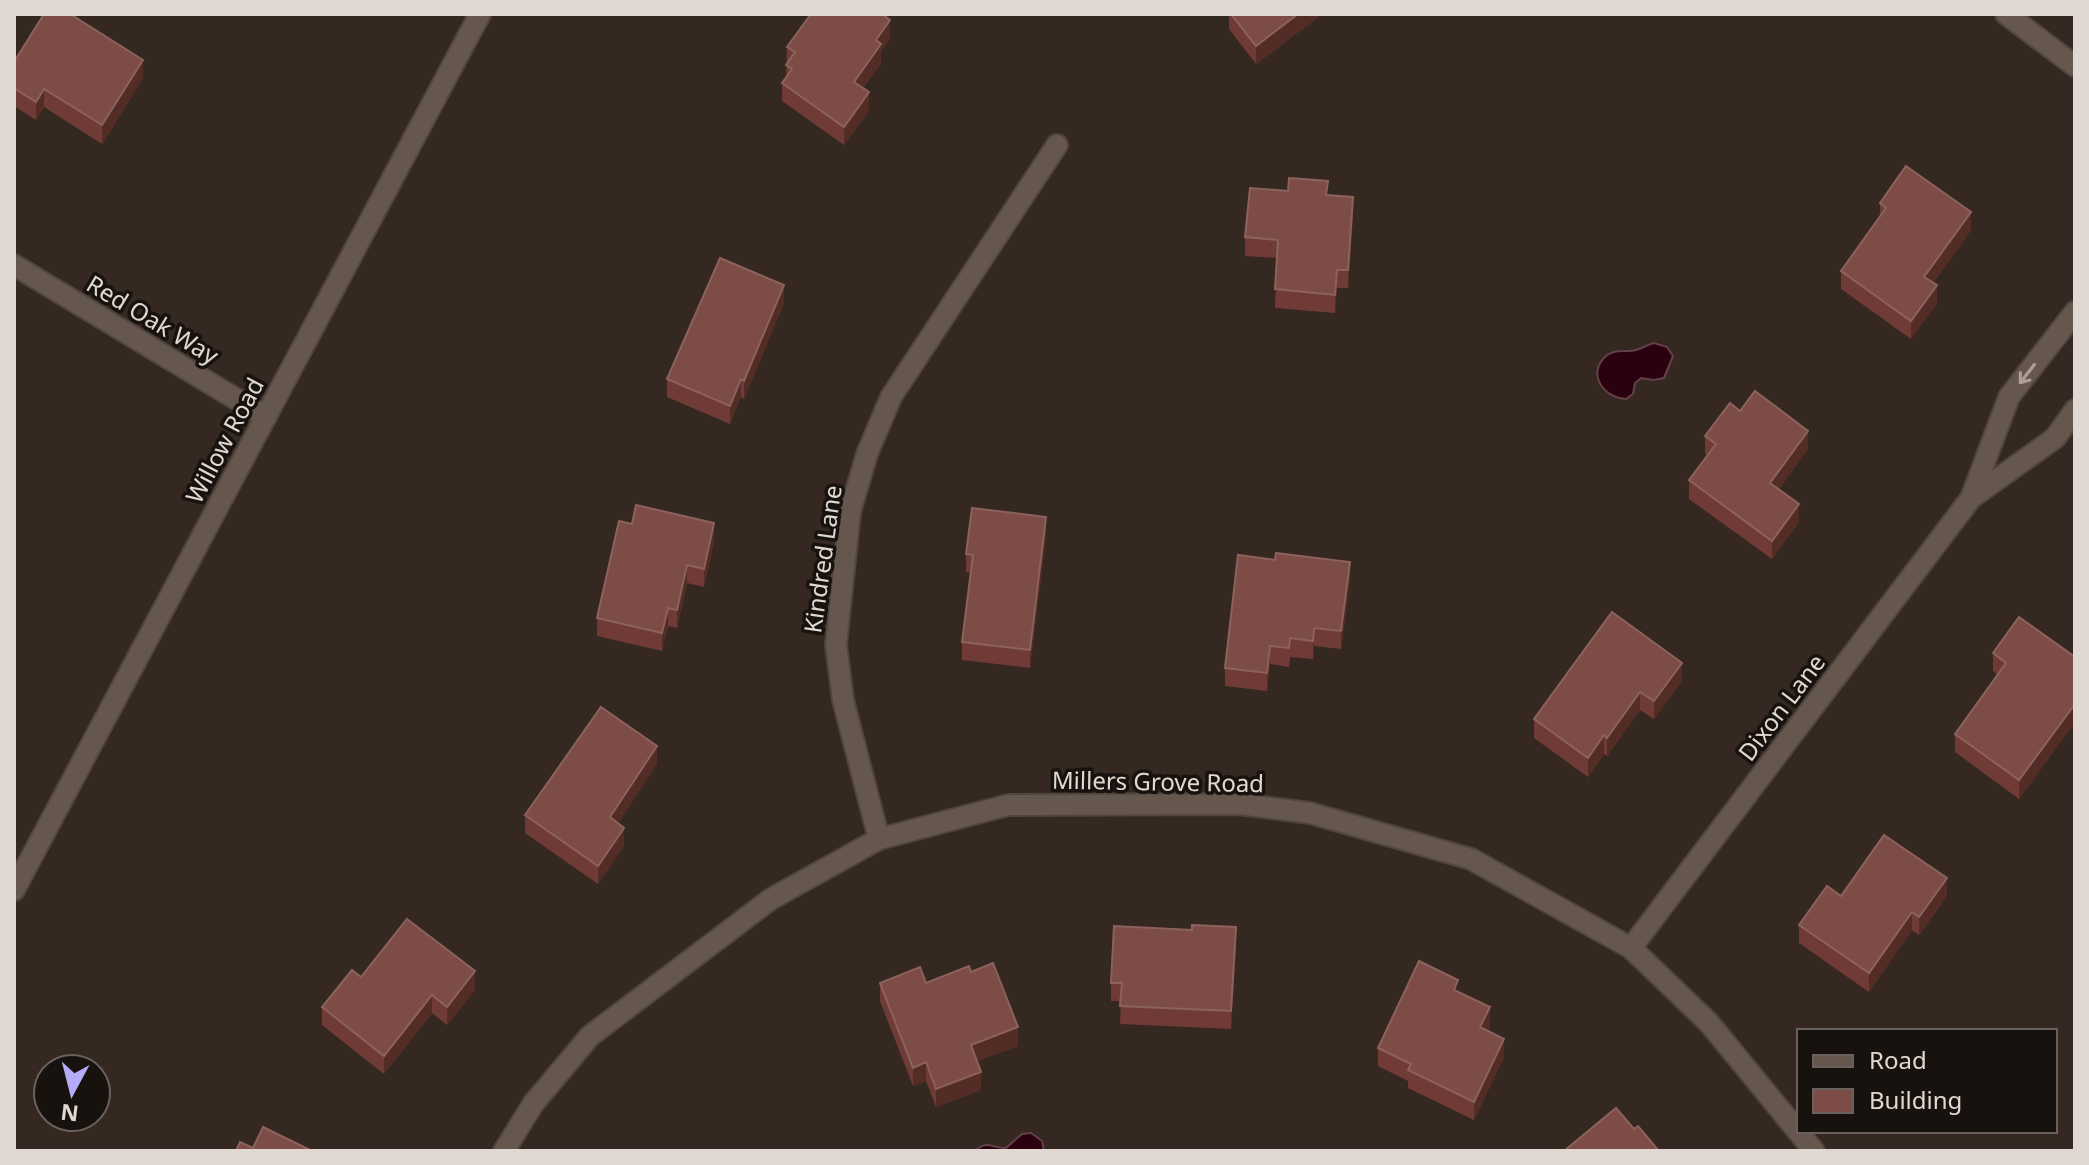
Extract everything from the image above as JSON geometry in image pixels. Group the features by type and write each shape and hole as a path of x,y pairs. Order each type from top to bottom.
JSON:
{"street":[{"name":"Willow Road","path":"14,890 480,14"},
{"path":"2006,14 2075,66"},
{"name":"Kindred Lane","path":"879,839 843,700 836,645 850,512 867,454 891,397 1057,145"},
{"name":"Red Oak Way","path":"14,265 266,417"},
{"name":"Dixon Lane","path":"1631,948 1971,498 2009,397 2075,312"},
{"name":"Dixon Lane","path":"1971,498 2055,438 2075,410"},
{"name":"Millers Grove Road","path":"504,1151 533,1104 590,1036 771,899 879,839 1008,805 1239,804 1310,813 1471,859 1631,948 1709,1023 1797,1130"},
{"name":"Millers Grove Road","path":"1799,1133 1814,1151"}],"shaded area":[{"path":"1654,343 1667,347 1673,356 1664,378 1641,378 1635,383 1633,394 1626,399 1605,390 1600,384 1598,370 1606,356"},
{"path":"1031,1133 1042,1141 1044,1151 975,1151 987,1145 1006,1148 1022,1134"}],"building":[{"path":"44,14 70,14 143,60 102,125 44,89 36,102 14,88 14,62"},
{"path":"811,14 882,14 890,20 876,40 881,44 854,82 869,92 844,127 782,83 792,69 786,65 795,52 787,47"},
{"path":"1231,14 1298,14 1256,46"},
{"path":"1906,166 1971,212 1924,277 1937,285 1911,321 1841,271 1886,208 1880,203"},
{"path":"1289,178 1328,181 1326,195 1353,197 1348,270 1337,270 1335,295 1275,289 1278,240 1245,237 1250,188 1288,191"},
{"path":"720,258 784,285 744,381 741,379 730,406 667,379"},
{"path":"1755,391 1808,431 1770,483 1799,504 1772,541 1689,480 1716,444 1705,436 1730,403 1740,411"},
{"path":"636,505 714,523 704,569 687,565 677,610 668,608 662,633 597,618 619,521 632,524"},
{"path":"972,508 1046,517 1030,650 962,642 973,555 966,554"},
{"path":"1276,553 1350,562 1341,631 1314,628 1313,641 1290,638 1289,648 1270,646 1267,673 1225,668 1238,555 1275,560"},
{"path":"1612,612 1682,663 1654,701 1640,692 1607,738 1604,735 1588,758 1534,719"},
{"path":"2019,617 2075,657 2075,704 2019,780 1955,734 2006,663 1993,653"},
{"path":"601,707 657,746 610,817 624,828 598,866 525,815"},
{"path":"1884,835 1947,878 1919,917 1912,912 1869,973 1799,925 1827,886 1841,896"},
{"path":"407,919 475,971 447,1007 432,995 384,1056 322,1007 352,970 361,977"},
{"path":"1192,925 1236,927 1231,1011 1120,1006 1122,983 1111,983 1114,926 1192,930"},
{"path":"1419,961 1458,980 1454,990 1490,1007 1480,1027 1504,1039 1474,1102 1408,1070 1411,1064 1378,1048"},
{"path":"993,963 1018,1027 971,1045 981,1072 936,1089 926,1062 913,1068 880,983 920,967 926,983 969,966 971,972"},
{"path":"1616,1108 1634,1129 1638,1126 1659,1151 1564,1151"},
{"path":"263,1127 312,1151 236,1151 240,1142 253,1148"}]}
